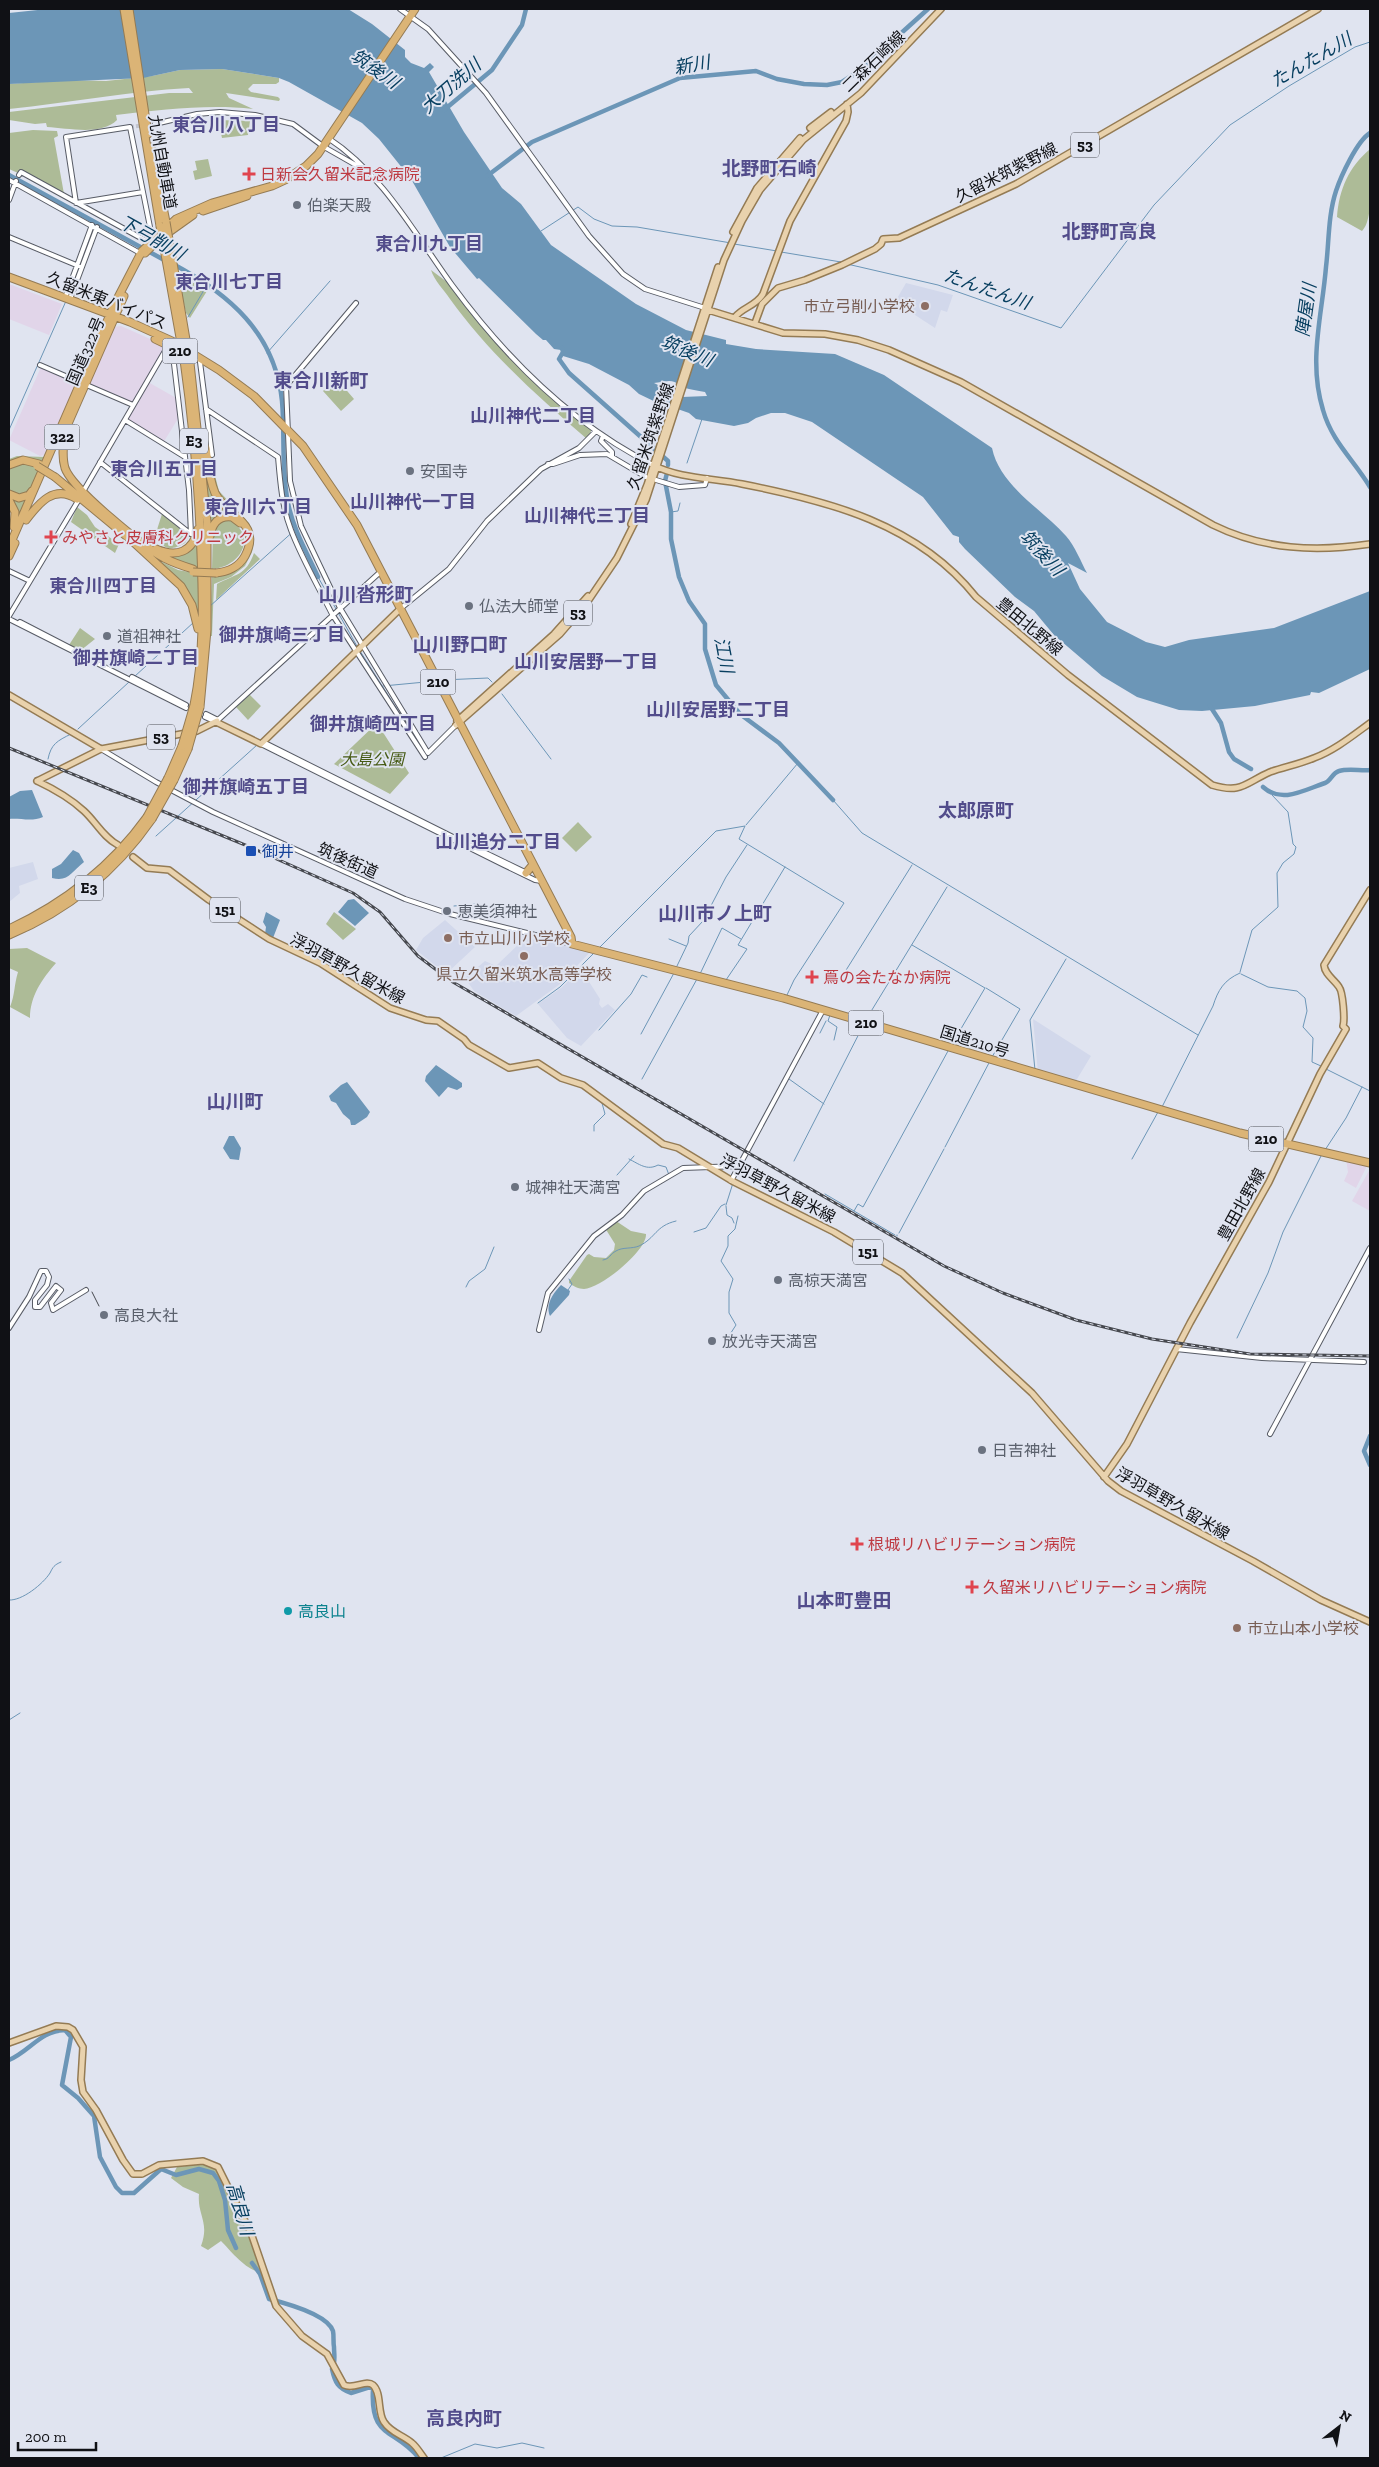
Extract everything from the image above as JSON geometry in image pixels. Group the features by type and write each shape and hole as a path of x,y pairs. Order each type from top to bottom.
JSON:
{"highway":[{"name":"九州自動車道","path":"9,935 51,914 97,881 129,850 171,779 185,748 192,705 202,622 200,522 187,361 124,9"},
{"name":"九州自動車道","path":"130,9 143,117"},
{"name":"国道322号","path":"9,556 112,318 147,247 176,219 196,208 285,180 306,166 329,137 415,9"},
{"name":"久留米東バイパス","path":"9,277 171,344 234,381 277,421 320,467 349,512 572,944"},
{"name":"久留米東バイパス","path":"9,281 67,300"},
{"name":"久留米東バイパス","path":"171,344 230,382 277,421"},
{"name":"九州自動車道","path":"187,361 193,376 206,499 208,550 206,656 192,705"},
{"path":"9,466 23,460 38,465 55,476 162,560 193,570 216,572 229,570 242,560 249,545 249,535 244,523 220,499 214,490 209,472 193,376"},
{"name":"国道322号","path":"10,545 37,482 84,383"},
{"path":"68,423 63,449 65,469 73,484 96,508"},
{"name":"久留米東バイパス","path":"288,433 342,507 399,610"},
{"path":"9,494 19,498 30,494 37,482"},
{"path":"26,520 44,498 60,493 74,496 96,508"},
{"path":"9,500 16,517 10,545"},
{"path":"208,550 211,530 216,522 225,516 237,520 245,534 243,552 232,565 216,572"},
{"path":"133,538 164,552 178,554 192,544 200,522"},
{"path":"133,538 177,582 192,605 197,618 198,632 192,705"},
{"name":"久留米東バイパス","path":"458,722 528,870 540,880"},
{"name":"九州自動車道","path":"9,929 62,901 93,877 149,818"},
{"name":"国道210号","path":"572,944 823,1010 1160,1110 1288,1144 1370,1163"}],"main road":[{"name":"二森石崎線","path":"735,317 758,302 766,289 790,221 846,121 847,104 861,93 941,9"},
{"name":"久留米筑紫野線","path":"755,323 762,304 773,292 785,285 805,280 844,264 880,246 882,239 899,238 1016,184 1318,9"},
{"name":"久留米筑紫野線","path":"458,722 554,634 590,593 614,558 630,528 656,464 730,242 750,207 783,160 803,140 847,104"},
{"path":"707,309 783,333 824,334 858,340 919,363 961,382 1213,525 1245,538 1270,545 1297,548 1332,549 1370,544"},
{"name":"豊田北野線","path":"656,464 676,474 811,498 839,506 872,520 930,552 960,578 976,597 1068,675 1212,785 1230,789 1248,785 1270,772 1316,757 1345,741 1370,723"},
{"path":"217,721 262,743 399,610"},
{"path":"9,695 101,750"},
{"name":"53","path":"101,750 197,731 217,721"},
{"path":"101,750 37,781 72,800 86,812 109,840 118,845"},
{"name":"浮羽草野久留米線","path":"133,857 147,868 169,870 209,900 269,939 320,963 390,1008 426,1020 438,1021 464,1039 469,1045 509,1068 538,1063 561,1078 583,1085 663,1144 678,1148 731,1181 834,1232 902,1273 1032,1393 1104,1477 1121,1491 1253,1560 1321,1600 1370,1622"},
{"name":"豊田北野線","path":"1104,1477 1127,1444 1176,1349 1288,1144 1320,1074 1346,1029 1343,1026 1344,1017 1341,991 1325,971 1324,965 1370,890"},
{"path":"9,2043 56,2026 68,2027 73,2030 83,2046 81,2080 83,2092 96,2110 123,2160 133,2174 142,2174 163,2164 203,2161 218,2167 252,2233 273,2300 302,2336 327,2354 344,2385 349,2387 366,2383 377,2390 380,2414 383,2421 389,2428 414,2444 424,2458"}],"street":[{"path":"400,9 409,18 428,29 482,88 517,133 589,236 612,263 632,281 645,289 707,309"},
{"path":"154,124 197,114 220,112 255,115 293,124 320,144"},
{"path":"76,203 66,137 130,127 143,192 147,247"},
{"path":"329,137 365,170 384,191 486,326 529,373 596,431 627,452 656,464"},
{"path":"326,148 365,170"},
{"path":"19,175 21,172 147,247"},
{"path":"9,180 16,181 92,225 147,247"},
{"path":"9,200 16,181"},
{"path":"76,203 143,192"},
{"path":"67,300 92,225"},
{"path":"79,266 97,227"},
{"path":"9,237 79,266"},
{"path":"356,303 286,386 290,481 301,526 340,608 428,753 458,722"},
{"path":"84,490 171,344"},
{"path":"100,462 191,534 185,458 171,344"},
{"path":"200,362 212,454"},
{"path":"40,365 133,405"},
{"path":"206,409 278,457 281,491 291,530 332,614 425,757"},
{"path":"125,420 185,458"},
{"path":"399,610 449,569 487,521 548,464 579,448 596,431"},
{"path":"603,436 602,441 612,452 612,456"},
{"path":"548,464 580,455 599,453 612,456 646,477"},
{"path":"656,480 679,487 705,485 707,478"},
{"path":"78,501 9,617 131,679 192,705"},
{"path":"9,571 30,581"},
{"path":"205,715 217,721 378,574"},
{"path":"262,743 528,870"},
{"path":"262,743 540,880"},
{"name":"筑後街道","path":"101,750 195,803 405,899 450,914 572,944"},
{"path":"731,1181 823,1010"},
{"path":"539,1330 548,1294 594,1236 622,1215 644,1191 662,1182 677,1170 739,1166"},
{"path":"1270,1434 1312,1360 1370,1248"},
{"path":"9,1328 29,1297 41,1271 46,1272 49,1277 47,1285 35,1300 35,1307 40,1307 56,1286 61,1290 51,1303 53,1310 86,1290"},
{"path":"1176,1349 1216,1355 1364,1362"}],"shaded area":[{"name":"市立弓削小学校","path":"906,283 953,295 947,312 941,310 935,328 895,302"},
{"path":"9,284 62,304 49,335 9,319"},
{"path":"121,326 166,346 133,403 88,383 114,327"},
{"path":"41,367 78,381 44,455 40,456 9,440"},
{"path":"148,382 178,399 179,417 163,443 127,420"},
{"path":"33,862 38,879 19,886 20,893 9,902 9,868"},
{"path":"445,920 475,947 446,974 416,950 423,938"},
{"path":"527,936 590,952 560,984 516,1016 474,991 465,978 485,961 496,966"},
{"path":"581,969 600,999 599,1004 602,1008 608,1004 615,1010 581,1046 567,1038 538,1004 561,988"},
{"path":"1033,1019 1091,1056 1074,1084 1038,1073"},
{"path":"1346,1159 1368,1164 1356,1188 1344,1181 1348,1172"},
{"path":"1370,1169 1370,1211 1352,1201"}],"green space":[{"path":"222,69 279,78 279,82 276,84 253,84 248,89 251,92 278,97 279,101 226,93 229,98 253,109 202,107 116,115 117,120 110,125 93,130 47,127 46,123 35,124 9,120 9,112 169,93 193,93 189,88 166,90 9,109 9,84 67,80 106,81 152,76 180,70"},
{"path":"218,120 250,121 248,135 222,138"},
{"path":"33,130 57,131 58,136 54,138 64,194 21,170 18,173 9,169 9,133"},
{"path":"1370,149 1369,216 1362,231 1337,217 1340,197 1346,179 1356,163"},
{"path":"208,159 212,176 195,180 193,171 197,170 195,161"},
{"path":"431,270 451,285 520,366 592,429 587,439 532,390 480,337 437,281"},
{"path":"177,273 207,291 190,318 186,313"},
{"path":"336,378 354,399 341,411 323,391"},
{"path":"17,456 45,457 10,539 15,519 9,504 9,459"},
{"path":"210,456 219,491 249,523 254,542 252,552 245,566 231,577 214,584 212,636 210,636 212,575 240,565 250,531 215,488"},
{"path":"206,466 209,482 229,515 209,531"},
{"path":"77,507 87,515 95,527 119,544 115,553 71,522"},
{"path":"162,514 189,536 185,543 168,548 154,539"},
{"path":"225,518 235,524 242,532 243,548 239,556 232,562 223,567 212,569 213,527"},
{"path":"199,536 200,568 171,560 166,555 183,554"},
{"path":"254,553 260,559 216,600 217,584 244,570"},
{"path":"162,562 178,570 200,574 200,625 197,613 161,565"},
{"path":"80,628 95,639 80,651 69,645"},
{"path":"249,694 261,706 248,720 236,707"},
{"name":"大島公園","path":"377,723 409,773 390,794 334,764"},
{"path":"578,822 592,837 576,852 562,838"},
{"path":"334,912 356,929 343,940 326,924"},
{"path":"27,948 56,963 38,988 32,1002 30,1018 10,1007 18,972 9,968 9,949"},
{"path":"616,1221 631,1231 646,1234 639,1250 611,1276 592,1287 582,1289 569,1283 587,1255 606,1258 614,1250 615,1244 605,1228"},
{"path":"203,2164 213,2167 219,2172 249,2234 262,2272 245,2265 221,2241 208,2250 201,2246 204,2225 199,2194 183,2187 171,2178 177,2167"}],"water":[{"name":"筑後川","path":"47,9 348,9 372,24 405,50 405,57 411,63 424,68 430,63 434,67 429,72 464,132 502,188 521,204 551,245 636,304 686,330 726,340 726,344 756,349 835,354 884,375 992,448 996,462 1012,485 1056,526 1072,544 1087,573 1068,563 1080,589 1107,622 1146,642 1165,647 1189,640 1274,628 1370,591 1370,669 1319,693 1311,692 1310,695 1255,706 1202,711 1179,710 1137,697 1102,676 1054,635 1034,611 1015,597 965,549 959,542 959,537 953,535 923,497 812,422 785,413 771,413 748,423 734,426 696,419 689,413 664,406 639,394 629,385 589,364 563,356 561,350 554,349 546,340 543,340 479,278 477,279 450,247 411,179 379,139 362,123 279,78 222,69 180,70 143,78 9,84 9,13","holes":["672,381 686,388 705,392 707,396 682,397 654,383"]},
{"path":"32,790 43,817 31,820 9,819 9,797 20,791"},
{"path":"73,850 79,853 84,862 70,875 62,879 52,878 52,869 61,864"},
{"path":"354,899 369,913 355,926 338,912 348,900"},
{"path":"266,912 280,920 273,938 265,934 266,927 263,922"},
{"path":"436,1065 462,1083 462,1087 457,1090 448,1087 439,1097 425,1081 426,1076"},
{"path":"347,1082 370,1112 367,1117 355,1125 351,1125 350,1120 343,1114 336,1103 331,1101 329,1096"},
{"path":"229,1136 234,1136 241,1148 239,1160 230,1159 223,1148"},
{"path":"561,1285 570,1291 569,1295 550,1316 549,1303"}],"waterway":[{"name":"大刀洗川","path":"444,110 492,70 522,25 526,9"},
{"name":"新川","path":"487,176 532,142 680,78 756,71 777,79 804,84 827,85 842,82 859,71 928,9"},
{"name":"たんたん川","path":"847,264 938,285 1061,328 1154,205 1230,125 1289,86 1355,47 1370,42"},
{"name":"陣屋川","path":"1370,133 1360,143 1350,159 1333,200 1316,356 1319,392 1327,421 1332,432 1370,487"},
{"name":"下弓削川","path":"9,175 166,261"},
{"name":"たんたん川","path":"541,231 578,207 594,219 612,226 637,227 731,243"},
{"path":"80,264 95,222"},
{"name":"たんたん川","path":"734,244 777,251"},
{"name":"たんたん川","path":"781,252 841,262"},
{"name":"下弓削川","path":"173,264 213,288 246,318 270,355 278,377 282,401 285,478 290,513 318,577"},
{"path":"68,297 79,268"},
{"path":"267,353 330,281"},
{"path":"188,317 207,285"},
{"path":"9,430 66,301"},
{"name":"江川","path":"562,348 563,352 559,359 569,373 668,461 668,465"},
{"path":"687,463 702,419"},
{"name":"江川","path":"667,473 665,481 671,512 671,539 679,577 689,601 705,624 705,649 716,685 740,714 779,743 833,800"},
{"path":"671,512 678,511 680,503"},
{"path":"209,607 296,529"},
{"path":"318,577 358,648"},
{"path":"134,677 194,622"},
{"path":"360,651 424,752"},
{"path":"442,680 488,678 492,682"},
{"path":"383,686 436,681"},
{"path":"78,729 129,682"},
{"path":"502,694 551,759"},
{"path":"262,740 296,706"},
{"path":"1210,706 1221,723 1229,752 1234,759 1251,769"},
{"path":"48,759 55,744 71,734"},
{"path":"156,836 257,745"},
{"path":"746,825 798,763"},
{"path":"1263,787 1278,795 1293,794 1327,782 1339,771 1370,770"},
{"path":"1240,972 1252,930 1278,907 1277,873 1283,863 1294,854 1296,847 1293,844 1288,812 1272,795"},
{"path":"833,800 862,833 1198,1035"},
{"path":"599,948 716,831 745,826 739,839 844,903 794,980 787,995"},
{"path":"677,966 688,943 689,936 703,921 726,877 747,845"},
{"path":"843,975 912,865"},
{"path":"726,980 747,949 738,945 785,867"},
{"path":"867,1018 947,887"},
{"path":"454,906 476,904 515,913"},
{"path":"700,974 722,928 741,939"},
{"path":"669,939 686,946"},
{"path":"912,945 985,988 952,1044"},
{"path":"538,1003 560,987 595,952"},
{"path":"1035,1070 1030,1020 1066,959"},
{"path":"641,1034 674,973"},
{"path":"1162,1107 1217,995 1226,982 1240,973"},
{"path":"1241,974 1268,987 1297,991 1305,998 1307,1011 1303,1027 1313,1038 1312,1062 1321,1066"},
{"path":"599,1030 631,994 642,975 647,977"},
{"path":"642,1079 697,979"},
{"path":"986,988 1020,1009 992,1057"},
{"path":"830,1015 828,1021 837,1027 834,1040"},
{"path":"820,1033 826,1021"},
{"path":"794,1161 864,1024"},
{"path":"854,1211 858,1204 863,1207 948,1051"},
{"path":"945,1147 990,1061"},
{"path":"1324,1068 1370,1091"},
{"path":"789,1079 824,1104"},
{"path":"1325,1150 1346,1118 1362,1087"},
{"path":"594,1131 594,1125 605,1114 602,1103"},
{"path":"1132,1159 1158,1112"},
{"path":"734,1179 763,1126"},
{"path":"899,1233 944,1149"},
{"path":"617,1175 634,1156"},
{"path":"1237,1338 1268,1273 1283,1232 1321,1156"},
{"path":"629,1159 647,1167 658,1165 666,1167 669,1175"},
{"path":"726,1205 733,1183"},
{"path":"825,1194 895,1235"},
{"path":"694,1232 706,1228 721,1206 725,1204"},
{"path":"726,1206 727,1215 732,1218 734,1223"},
{"path":"725,1342 736,1325 729,1313 729,1292 733,1279 721,1261 728,1246 728,1236 735,1229 738,1216"},
{"path":"603,1260 618,1250 645,1243 664,1226 676,1221"},
{"path":"466,1287 469,1281 485,1269 494,1247"},
{"path":"568,1290 572,1284 569,1279"},
{"path":"1370,1436 1364,1451 1370,1465"},
{"path":"9,1600 20,1598 32,1591 47,1577 54,1566 61,1562"},
{"path":"9,1720 20,1713"},
{"name":"高良川","path":"9,2060 49,2034 65,2030 71,2037 62,2085 78,2098 94,2116 100,2157 116,2187 122,2193 134,2193 161,2169 176,2175 199,2169 213,2173 219,2181 225,2200 228,2230 236,2248"},
{"name":"高良川","path":"252,2263 260,2274 269,2299 305,2310 323,2319 329,2325 333,2331 334,2361 332,2369 338,2384 351,2393 370,2387 373,2389 375,2417 380,2425 410,2448 419,2458"},
{"path":"441,2458 475,2444 497,2448 522,2443 544,2448"}],"tunnel":[{"path":"130,127 155,124"}],"tram line":[{"path":"92,1292 99,1306"}],"railway":[{"path":"9,748 250,847 353,893 380,912 418,956 451,981 944,1266 1003,1293 1076,1320 1152,1339 1250,1354 1370,1356"}],"place":[{"name":"日新会久留米記念病院","path":"249,174"},
{"name":"伯楽天殿","path":"297,205"},
{"name":"市立弓削小学校","path":"925,306"},
{"name":"安国寺","path":"410,471"},
{"name":"みやさと皮膚科クリニック","path":"51,537"},
{"name":"仏法大師堂","path":"469,606"},
{"name":"道祖神社","path":"107,636"},
{"name":"御井","path":"251,851"},
{"name":"恵美須神社","path":"447,911"},
{"name":"市立山川小学校","path":"448,938"},
{"name":"県立久留米筑水高等学校","path":"524,956"},
{"name":"蔦の会たなか病院","path":"812,977"},
{"name":"城神社天満宮","path":"515,1187"},
{"name":"高椋天満宮","path":"778,1280"},
{"name":"高良大社","path":"104,1315"},
{"name":"放光寺天満宮","path":"712,1341"},
{"name":"日吉神社","path":"982,1450"},
{"name":"根城リハビリテーション病院","path":"857,1544"},
{"name":"久留米リハビリテーション病院","path":"972,1587"},
{"name":"高良山","path":"288,1611"},
{"name":"市立山本小学校","path":"1237,1628"}],"district":[{"name":"東合川八丁目","path":"226,125"},
{"name":"北野町石崎","path":"769,168"},
{"name":"北野町高良","path":"1109,231"},
{"name":"東合川九丁目","path":"429,244"},
{"name":"東合川七丁目","path":"229,282"},
{"name":"東合川新町","path":"321,380"},
{"name":"山川神代二丁目","path":"533,416"},
{"name":"東合川五丁目","path":"164,469"},
{"name":"山川神代一丁目","path":"413,502"},
{"name":"東合川六丁目","path":"258,507"},
{"name":"山川神代三丁目","path":"587,516"},
{"name":"東合川四丁目","path":"103,586"},
{"name":"山川沓形町","path":"366,594"},
{"name":"御井旗崎三丁目","path":"282,635"},
{"name":"山川野口町","path":"460,644"},
{"name":"御井旗崎二丁目","path":"136,658"},
{"name":"山川安居野一丁目","path":"586,662"},
{"name":"山川安居野二丁目","path":"718,710"},
{"name":"御井旗崎四丁目","path":"373,724"},
{"name":"御井旗崎五丁目","path":"246,787"},
{"name":"太郎原町","path":"976,810"},
{"name":"山川追分二丁目","path":"498,842"},
{"name":"山川市ノ上町","path":"715,913"},
{"name":"山川町","path":"235,1101"},
{"name":"山本町豊田","path":"844,1600"},
{"name":"高良内町","path":"464,2418"}]}
